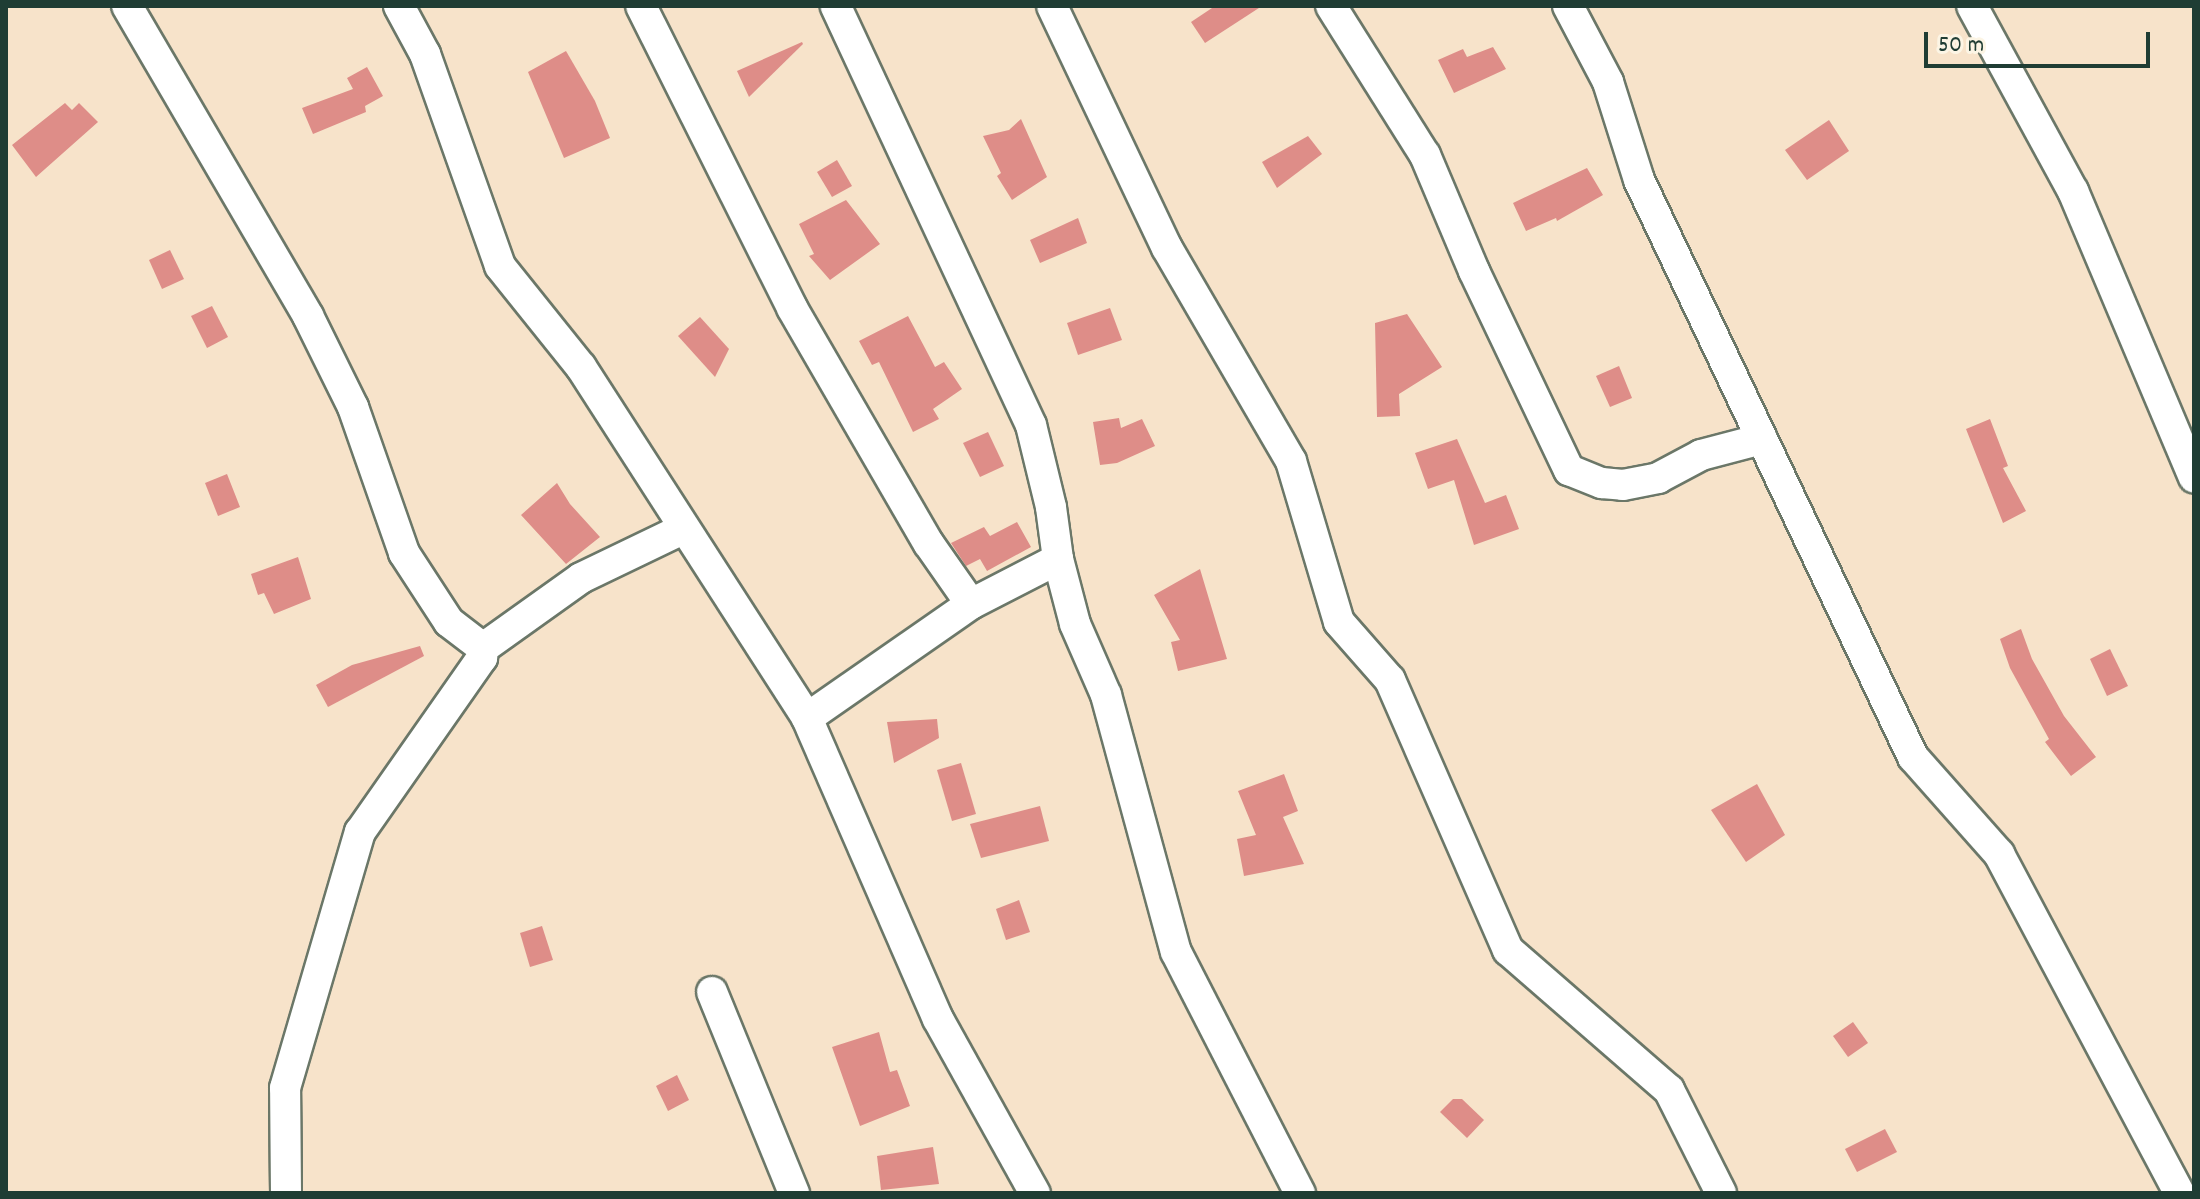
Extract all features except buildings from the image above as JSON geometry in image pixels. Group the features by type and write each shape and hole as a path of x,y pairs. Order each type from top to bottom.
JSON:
{"street":[{"path":"127,6 308,316 353,407 404,553 449,622 483,648"},
{"path":"399,6 425,54 500,266 581,367 807,718 938,1019 1035,1193"},
{"path":"641,6 792,308 929,544 971,604"},
{"path":"836,6 1031,425 1051,507 1058,559 1075,624 1106,695 1176,952 1300,1193"},
{"path":"1052,6 1167,248 1291,461 1339,622 1390,680 1508,950 1669,1090 1721,1193"},
{"path":"1331,6 1425,155 1474,271 1569,470 1602,483 1623,485 1658,478 1701,455 1762,439"},
{"path":"1568,6 1608,82 1639,180 1913,757 1999,854 2179,1193"},
{"path":"1972,6 2073,191 2194,478"},
{"path":"286,1193 285,1088 360,832 391,783 482,658 483,648 581,578 683,529"},
{"path":"807,718 971,604 1058,559"},
{"path":"712,992 794,1193"}]}
